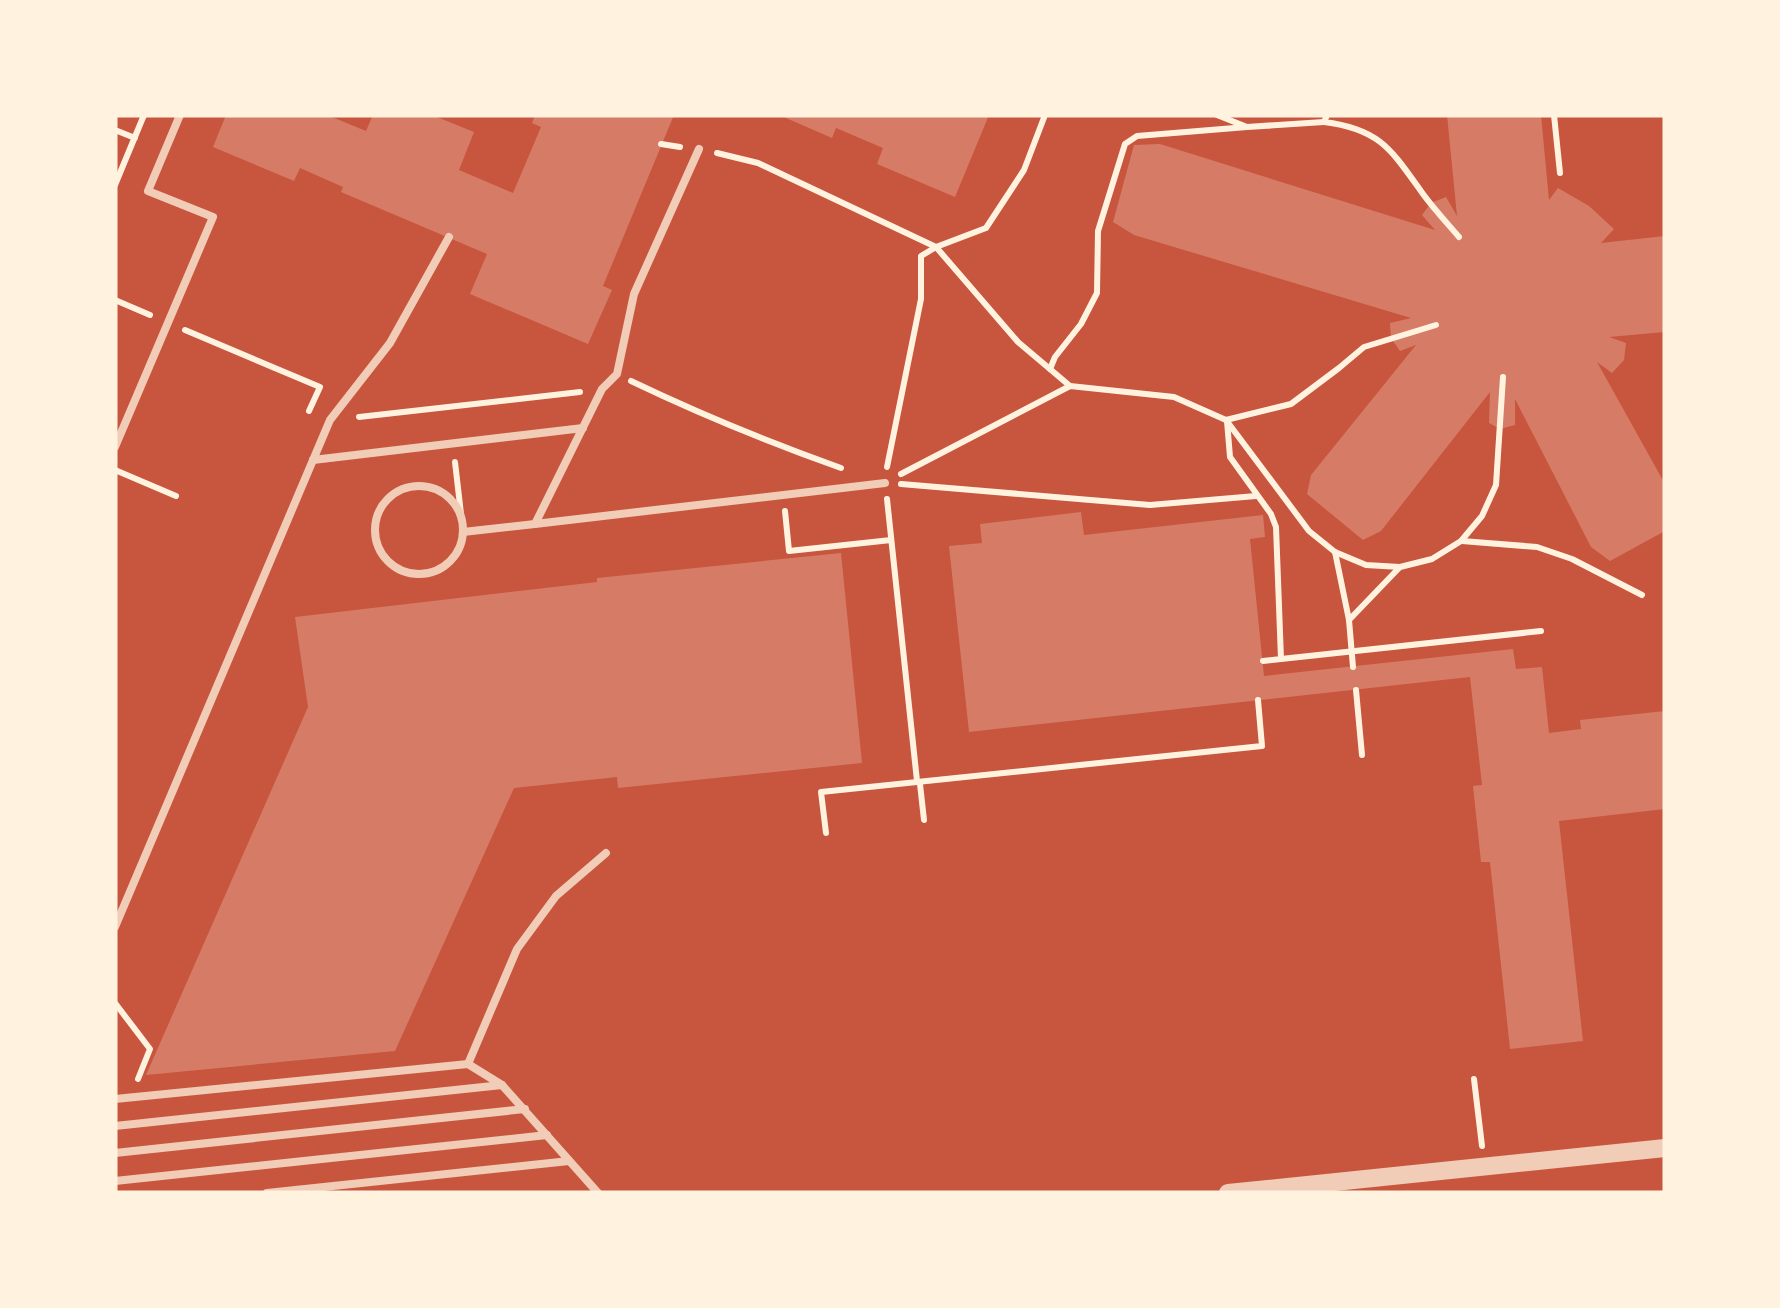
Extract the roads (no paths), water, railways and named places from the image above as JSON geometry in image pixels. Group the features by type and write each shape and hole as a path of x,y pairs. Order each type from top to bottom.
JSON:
{"street":[{"path":"1228,1193 1665,1148"}],"lane":[{"path":"115,446 214,218 148,191 180,115"},
{"path":"535,524 602,390 617,374 634,294 700,149"},
{"path":"115,927 330,420 390,342 448,238"},
{"path":"313,460 583,428"},
{"path":"463,532 885,483"},
{"path":"412,486 442,492 461,516 463,532 452,559 440,569 410,573 385,557 375,529 386,501 412,486"},
{"path":"468,1064 517,949 556,896 606,853"},
{"path":"115,1098 468,1064 502,1085 598,1193"},
{"path":"115,1126 502,1085"},
{"path":"115,1153 525,1109"},
{"path":"115,1181 546,1135"},
{"path":"267,1193 569,1161"}]}
